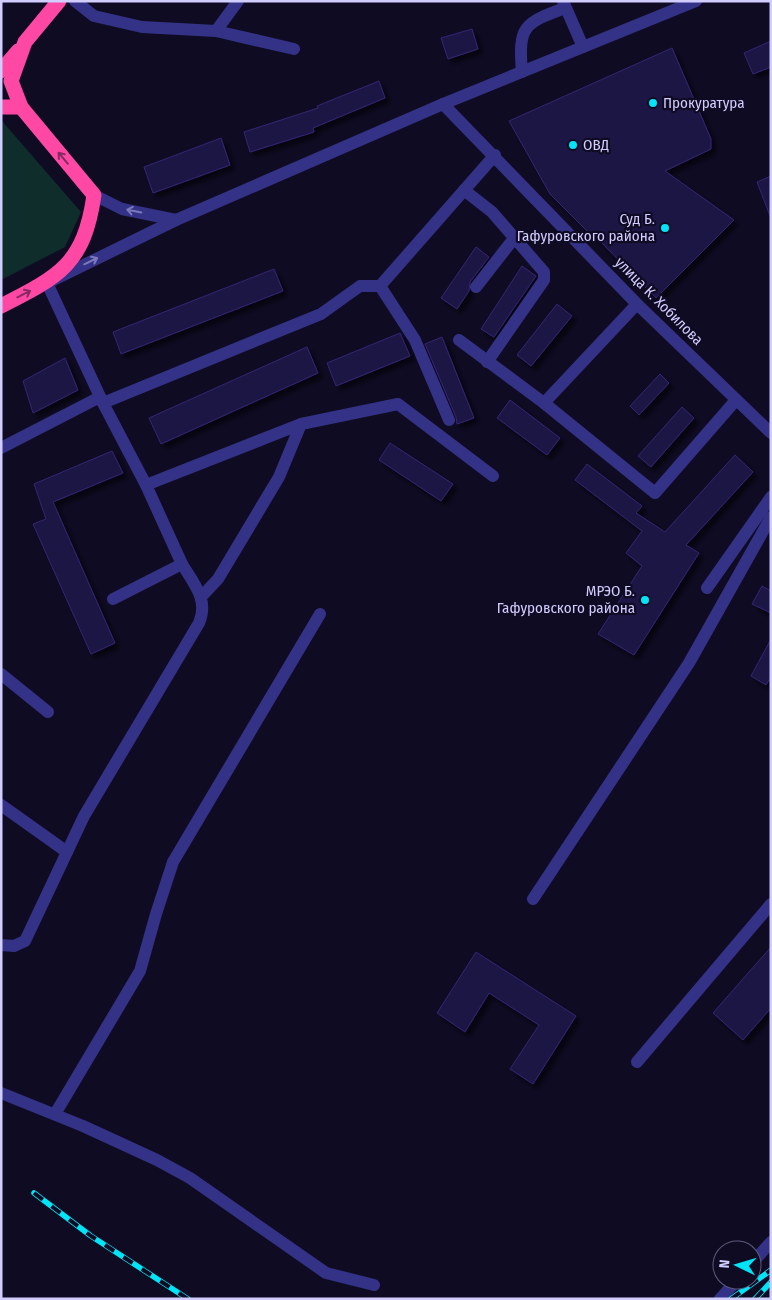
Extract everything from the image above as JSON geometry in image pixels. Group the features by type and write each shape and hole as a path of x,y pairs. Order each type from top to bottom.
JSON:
{"highway":[{"path":"1,71 59,1"},
{"path":"1,306 47,282 78,250 89,224 94,195 21,108 11,81 25,42"},
{"path":"1,107 21,108"}],"street":[{"path":"75,1 94,16 142,27 216,31 294,48"},
{"path":"216,31 238,1"},
{"path":"1,945 14,946 25,940 84,816 204,612 202,596 182,564 146,485 101,400 47,282 176,220 443,104 696,1"},
{"path":"522,72 520,48 523,32 534,20 564,4 583,47"},
{"name":"улица К. Хобилова","path":"443,104 637,304 771,433"},
{"path":"1,448 101,400 321,314 360,286 380,286 494,155"},
{"path":"464,190 492,212 540,265 544,272 544,280 487,362"},
{"path":"94,195 122,209 176,220"},
{"path":"476,287 515,237"},
{"path":"380,286 415,340 450,420"},
{"path":"544,403 637,304"},
{"path":"459,340 544,403 655,493 736,400"},
{"path":"146,485 301,424 398,404 493,476"},
{"path":"202,596 218,579 279,477 301,424"},
{"path":"707,588 771,497"},
{"path":"533,899 689,663 771,517"},
{"path":"113,599 182,564"},
{"path":"56,1114 140,971 173,862 320,614"},
{"path":"1,674 48,712"},
{"path":"1,805 67,852"},
{"path":"637,1062 771,904"},
{"path":"1,1093 56,1114 157,1160 190,1178 326,1273 374,1285"},
{"path":"762,1252 771,1242"}],"green space":[{"path":"2,121 81,212 65,247 1,280"}],"building":[{"path":"472,29 478,49 448,59 441,38"},
{"path":"771,41 771,67 753,74 744,53"},
{"path":"672,48 711,139 711,149 665,171 734,220 656,298 595,236 594,238 550,194 509,121"},
{"path":"379,81 385,98 313,128 314,132 250,152 244,132 318,108 317,106"},
{"path":"221,138 230,165 153,193 144,167"},
{"path":"771,176 771,215 770,216 757,182"},
{"path":"476,247 489,257 470,282 469,291 457,309 441,298"},
{"path":"522,266 536,276 494,337 481,329"},
{"path":"274,269 283,291 121,354 113,332"},
{"path":"557,304 572,316 531,366 517,355"},
{"path":"400,333 410,356 336,386 327,363"},
{"path":"442,337 474,418 457,424 456,417 425,344"},
{"path":"307,347 318,373 161,444 149,418"},
{"path":"65,358 78,390 33,413 23,381"},
{"path":"660,374 669,383 639,415 630,406"},
{"path":"510,400 560,438 547,455 497,418"},
{"path":"682,407 694,418 651,467 638,456"},
{"path":"390,443 453,484 441,501 379,460"},
{"path":"112,451 123,473 53,502 115,643 91,654 33,524 46,519 34,484"},
{"path":"735,455 753,472 686,545 699,553 634,655 598,634 642,566 626,553 642,531 575,480 587,464 642,506 636,513 665,532"},
{"path":"762,586 771,591 771,613 752,604"},
{"path":"771,639 771,677 766,685 751,676"},
{"path":"771,947 771,1008 743,1040 713,1013"},
{"path":"476,952 576,1016 533,1084 510,1069 539,1025 489,993 465,1032 437,1013"}],"railway":[{"path":"34,1193 91,1236 188,1299"},
{"path":"731,1299 771,1270"},
{"path":"755,1299 771,1282"}],"place":[{"name":"Прокуратура","path":"653,103"},
{"name":"ОВД","path":"573,145"},
{"name":"Суд Б. Гафуровского района","path":"665,228"},
{"name":"МРЭО Б. Гафуровского района","path":"645,600"}]}
